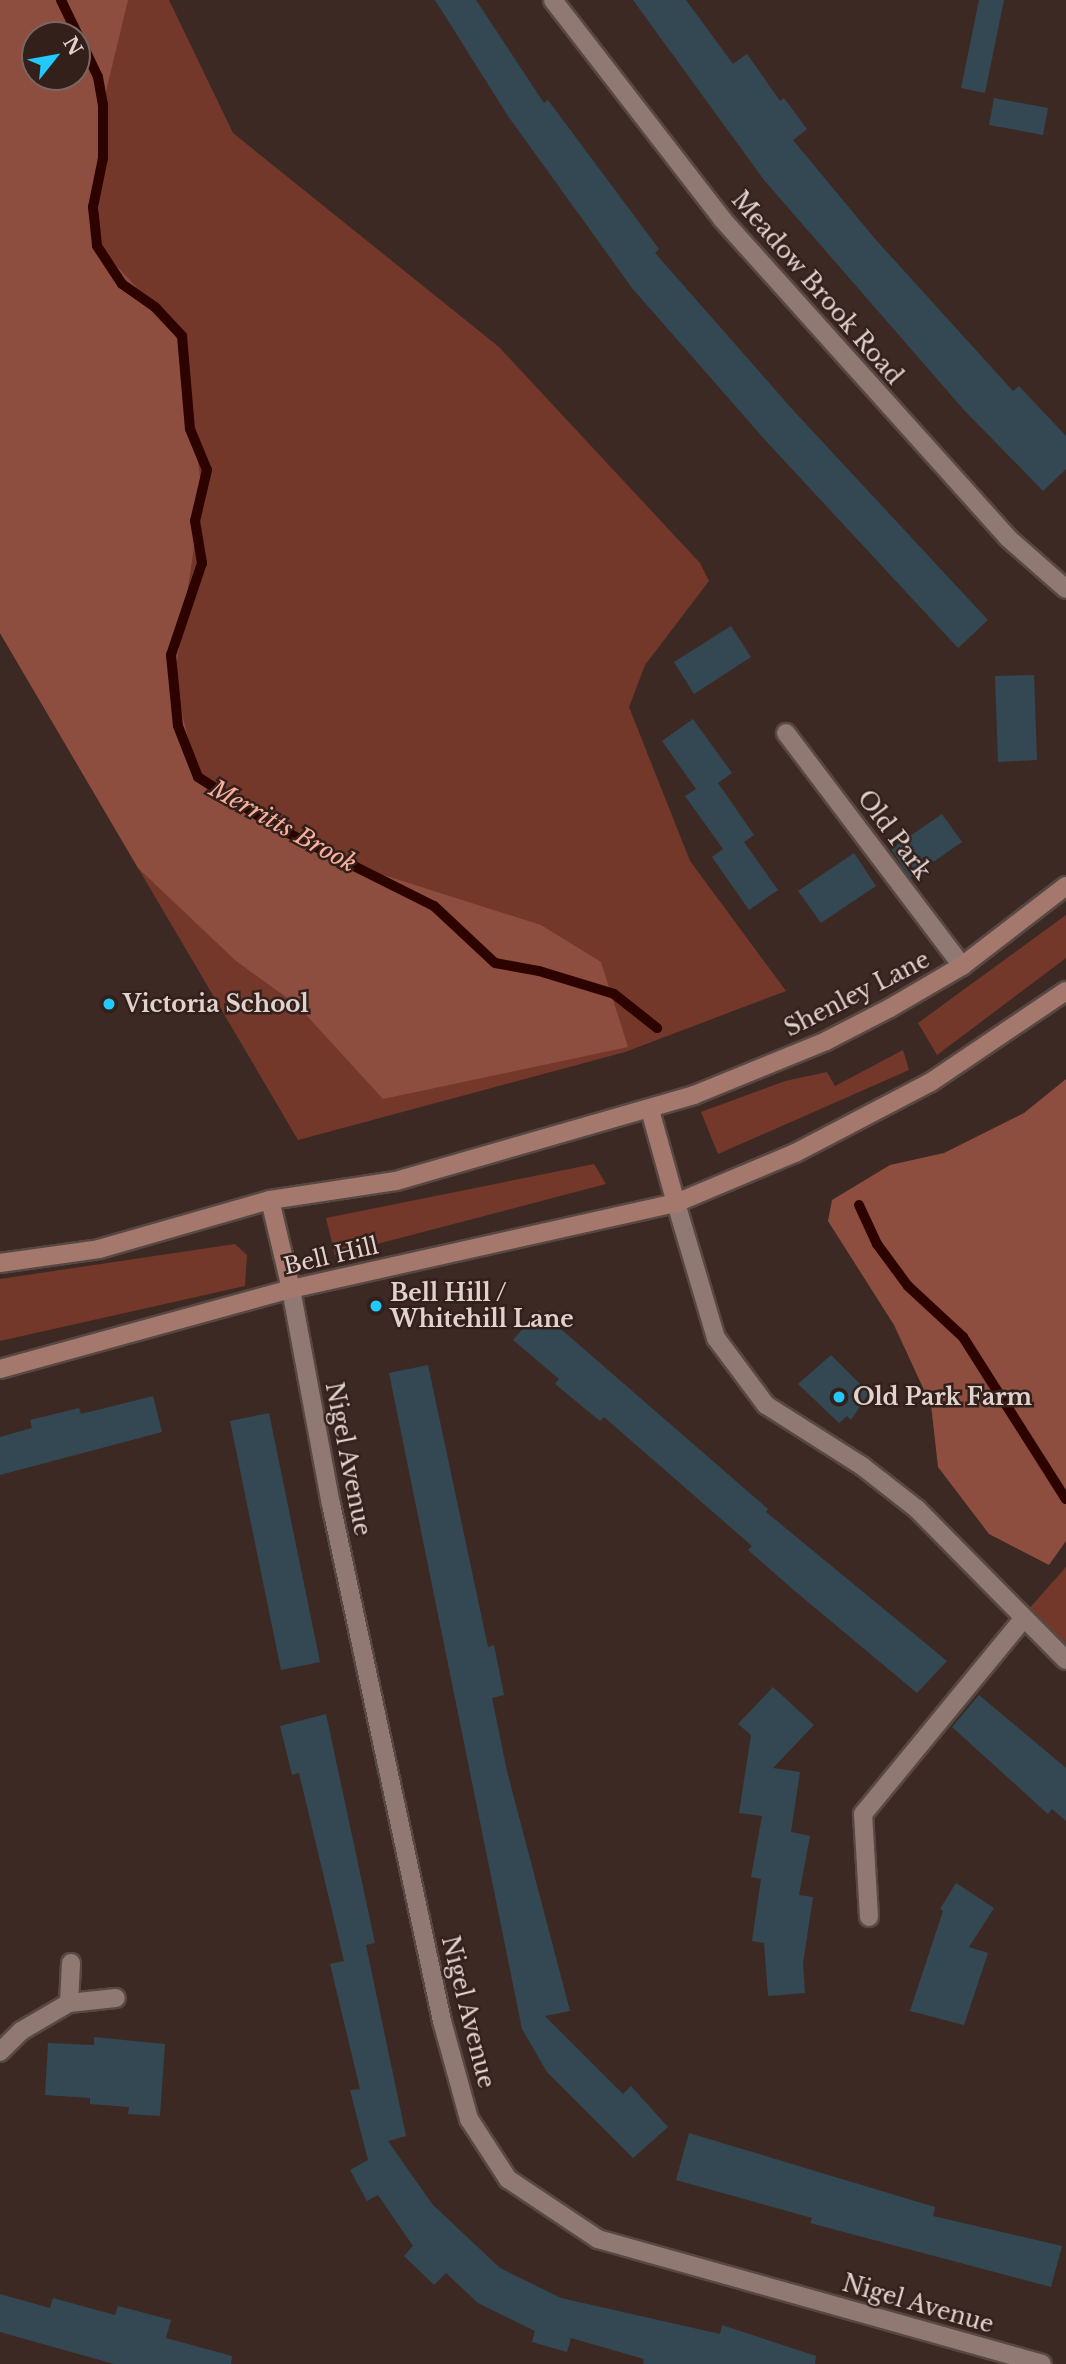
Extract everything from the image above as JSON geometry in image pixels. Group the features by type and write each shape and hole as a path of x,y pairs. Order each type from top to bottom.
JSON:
{"main road":[{"name":"Shenley Lane","path":"650,1110 826,1041 962,966 1066,886"},
{"path":"0,1263 99,1249 270,1200 396,1181 650,1110 676,1203 795,1153 931,1082 1066,991"},
{"path":"270,1200 290,1289"},
{"name":"Bell Hill","path":"0,1368 290,1289 676,1203"}],"street":[{"name":"Meadow Brook Road","path":"554,0 722,219 1008,538 1066,589"},
{"name":"Old Park","path":"786,733 962,966"},
{"path":"676,1203 716,1338 766,1405 862,1466 917,1508 1066,1660"},
{"name":"Nigel Avenue","path":"290,1289 331,1504 442,2021 470,2119 508,2179 598,2239 1042,2364"},
{"path":"869,1917 863,1814 1023,1619"},
{"path":"69,2003 71,1964"},
{"path":"0,2052 21,2031 69,2003 116,1998"}],"shaded area":[{"path":"0,0 169,0 233,133 499,347 700,563 709,581 645,665 629,707 690,861 786,991 625,1052 298,1140 0,633"},
{"path":"0,0 128,0 103,104 97,245 182,336 202,493 174,682 198,777 349,864 541,925 601,962 628,1047 383,1099 297,1005 236,961 138,868 0,633"},
{"path":"1066,915 1066,958 937,1055 918,1023"},
{"path":"903,1050 909,1070 718,1154 701,1112 785,1081 827,1072 835,1086"},
{"path":"1066,1079 1066,1541 1049,1565 989,1534 938,1467 931,1405 894,1325 828,1221 832,1200 890,1165 944,1153 1024,1113"},
{"path":"594,1164 606,1184 335,1255 326,1218"},
{"path":"235,1244 247,1255 245,1286 0,1341 0,1279"},
{"path":"1066,1567 1066,1657 1027,1611"}],"building":[{"path":"435,0 476,0 544,103 548,100 659,249 655,253 792,409 988,620 958,648 765,440 632,288 508,116"},
{"path":"633,0 686,0 733,64 747,54 780,101 784,98 807,129 793,140 876,240 1013,391 1019,386 1066,436 1066,469 1043,491 964,410 764,180"},
{"path":"979,0 1004,0 985,93 961,88"},
{"path":"994,98 1048,108 1043,135 989,125"},
{"path":"731,626 751,657 694,694 674,662"},
{"path":"1034,675 1037,760 998,762 995,676"},
{"path":"693,719 732,773 718,783 754,835 744,842 778,890 749,910 712,857 723,849 685,796 696,789 662,741"},
{"path":"942,814 962,842 910,878 891,849"},
{"path":"854,853 876,886 821,923 798,891"},
{"path":"539,1310 768,1509 766,1512 947,1661 917,1693 796,1592 748,1550 752,1546 604,1417 600,1421 555,1384 559,1379 513,1340"},
{"name":"Old Park Farm","path":"831,1355 869,1393 851,1420 847,1416 839,1423 798,1384"},
{"path":"428,1365 488,1647 494,1645 504,1695 492,1698 507,1771 570,2011 545,2016 623,2094 631,2086 668,2127 633,2158 547,2072 522,2029 389,1373"},
{"path":"153,1396 162,1432 0,1475 0,1437 32,1428 30,1420 79,1408 81,1414"},
{"path":"269,1413 320,1662 281,1670 230,1421"},
{"path":"773,1687 814,1725 773,1768 800,1772 791,1832 810,1836 799,1895 813,1897 803,1964 805,1993 768,1996 764,1943 752,1941 761,1879 751,1877 762,1816 739,1813 751,1735 738,1724"},
{"path":"979,1695 1066,1768 1066,1821 1052,1809 1048,1814 952,1727"},
{"path":"326,1714 375,1943 366,1945 406,2136 388,2141 432,2204 500,2268 561,2298 720,2334 722,2325 816,2356 815,2364 643,2364 644,2359 571,2338 567,2352 532,2342 535,2331 478,2303 446,2273 434,2285 404,2256 413,2246 378,2195 367,2201 350,2170 368,2160 350,2090 360,2089 330,1964 344,1961 299,1773 292,1775 280,1726"},
{"path":"956,1883 994,1908 969,1947 988,1953 964,2025 910,2011 943,1911 940,1909"},
{"path":"94,2037 165,2044 160,2116 128,2114 129,2107 90,2104 90,2098 45,2095 48,2043 94,2045"},
{"path":"689,2133 935,2207 933,2216 1062,2246 1051,2287 810,2223 812,2218 676,2180"},
{"path":"0,2294 50,2308 53,2298 115,2315 118,2306 171,2320 166,2338 232,2356 231,2364 114,2364 0,2332"}],"waterway":[{"name":"Merritts Brook","path":"61,0 98,77 103,104 103,158 93,207 97,246 122,284 155,307 182,336 190,429 207,470 195,521 202,563 171,655 178,726 198,777 274,826 434,906 495,963 539,971 614,994 657,1028"},
{"path":"859,1205 877,1244 908,1286 963,1337 1066,1499"}],"place":[{"name":"Victoria School","path":"109,1004"},
{"name":"Bell Hill / Whitehill Lane","path":"376,1306"},
{"name":"Old Park Farm","path":"839,1397"}]}
